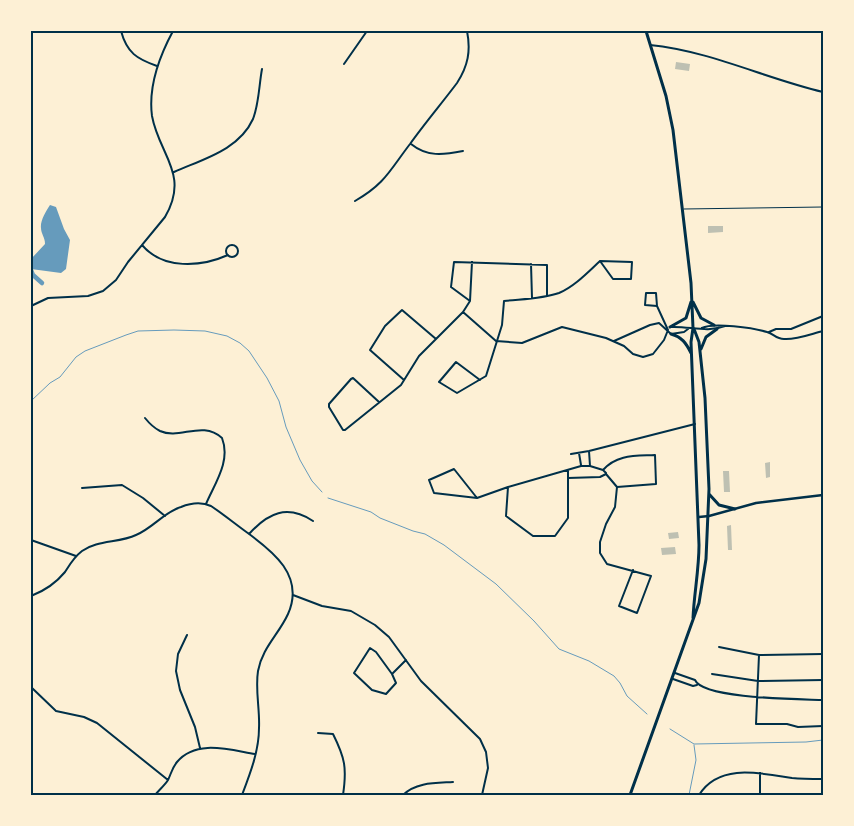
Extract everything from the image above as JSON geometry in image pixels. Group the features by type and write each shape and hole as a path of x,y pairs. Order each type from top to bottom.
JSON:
{"main road":[{"path":"646,31 672,124 692,300 693,328 691,342 699,517 699,560 693,618"},
{"path":"692,300 701,318 714,325"},
{"path":"669,329 686,318 692,300"},
{"path":"630,795 699,603 704,573 709,516 705,398 699,342 693,328"},
{"path":"700,352 706,336 717,329"},
{"path":"671,334 680,336 692,354"},
{"path":"709,494 719,505 735,509"}],"street":[{"path":"121,31 125,43 133,55 140,60 157,66"},
{"path":"31,306 48,298 88,296 103,291 116,280 170,208 174,189 174,172 157,135 152,115 152,91 157,66 173,31"},
{"path":"344,64 367,31"},
{"path":"355,201 368,194 382,182 462,75 469,54 467,31"},
{"path":"650,45 706,55 780,81 823,92"},
{"path":"174,172 224,150 239,139 253,118 262,69"},
{"path":"410,143 421,150 433,154 443,155 463,151"},
{"path":"142,244 146,250 158,257 182,264 206,263 228,254 235,256 238,254 238,248 234,245 228,246 226,249 228,254"},
{"path":"480,380 456,362 440,382 457,393 480,380 486,376 502,324 504,301 547,296 559,292 570,286 600,261 632,262 632,278 613,279 600,261"},
{"path":"470,301 451,288 454,262 547,265 547,296"},
{"path":"379,402 353,378 329,407 343,430 346,430 401,385 419,356 463,312 470,301 472,262"},
{"path":"531,264 532,298"},
{"path":"657,306 645,305 646,293 656,293 657,306 671,334 693,328 708,330 725,326"},
{"path":"404,380 370,350 385,326 400,310 436,340"},
{"path":"463,312 496,341 522,343 562,327 576,329 614,341 624,346 633,354 643,357 653,354 664,340 669,329"},
{"path":"702,328 714,325 769,332 776,329 791,328 823,316"},
{"path":"614,341 658,324 669,329 684,326 688,329"},
{"path":"769,332 776,338 787,340 823,331"},
{"path":"144,418 155,428 163,432 207,430 222,438 225,448 223,467 206,504"},
{"path":"571,454 695,424"},
{"path":"589,451 590,466"},
{"path":"580,452 581,466"},
{"path":"603,470 614,460 655,455 656,484 617,487"},
{"path":"477,498 454,469 429,480 434,493 477,498 581,466 590,466 603,470 617,487 615,508 606,524 600,542 600,553 607,564 633,570 651,576 637,613 619,606 633,570"},
{"path":"508,487 506,516 533,536 555,536 568,518 568,469"},
{"path":"568,478 600,477 606,474"},
{"path":"82,488 122,485 143,498 164,516"},
{"path":"699,517 771,501 823,495"},
{"path":"31,596 55,582 76,556 88,547 136,536 179,507 190,504 206,504 274,553 290,578 293,595 288,615 265,650 260,664 257,688 259,730 255,754 242,795"},
{"path":"249,534 263,520 279,513 297,513 312,521"},
{"path":"31,540 76,556"},
{"path":"293,595 322,606 352,611 384,632 395,643 421,681 480,739 486,752 488,768 482,795"},
{"path":"186,636 178,654 176,671 180,690 195,727 200,748"},
{"path":"719,647 759,655 823,654"},
{"path":"370,648 376,652 392,674 396,683 386,694 372,690 354,673 370,648"},
{"path":"759,655 756,724 787,724 798,727 823,726"},
{"path":"392,674 406,660"},
{"path":"675,673 695,680 703,688 757,698 823,700"},
{"path":"712,674 758,681 823,680"},
{"path":"672,679 693,686 697,684"},
{"path":"31,687 56,710 84,717 100,725 168,780"},
{"path":"318,733 333,734 342,751 346,772 343,795"},
{"path":"155,795 168,780 172,768 178,760 200,748 213,747 255,754"},
{"path":"699,795 704,787 718,777 733,773 760,773 801,779 823,779"},
{"path":"760,773 760,795"},
{"path":"403,795 408,790 427,783 453,782"}],"lane":[{"path":"683,209 823,207"}],"water":[{"path":"50,205 56,207 70,240 66,269 61,273 31,269 31,259 45,244 41,225"}],"building":[{"path":"676,62 690,64 689,71 675,69"},
{"path":"708,226 723,226 723,232 708,233"},
{"path":"770,462 770,477 766,478 765,463"},
{"path":"723,471 729,471 730,492 724,492"},
{"path":"731,525 732,550 728,550 727,526"},
{"path":"678,532 679,538 669,539 668,533"},
{"path":"675,547 676,554 662,555 661,548"}],"waterway":[{"path":"31,270 33,275 42,283"},
{"path":"31,401 50,383 60,377 76,357 85,351 138,331 205,331 227,336 240,343 249,351 267,378 279,401 286,427 300,460 312,481 322,492"},
{"path":"328,498 371,512 380,518 425,534 444,545 496,584 534,621 559,649 589,661 614,676 627,696 647,714"},
{"path":"670,729 694,744 823,740"},
{"path":"689,795 696,760 694,745"}]}
